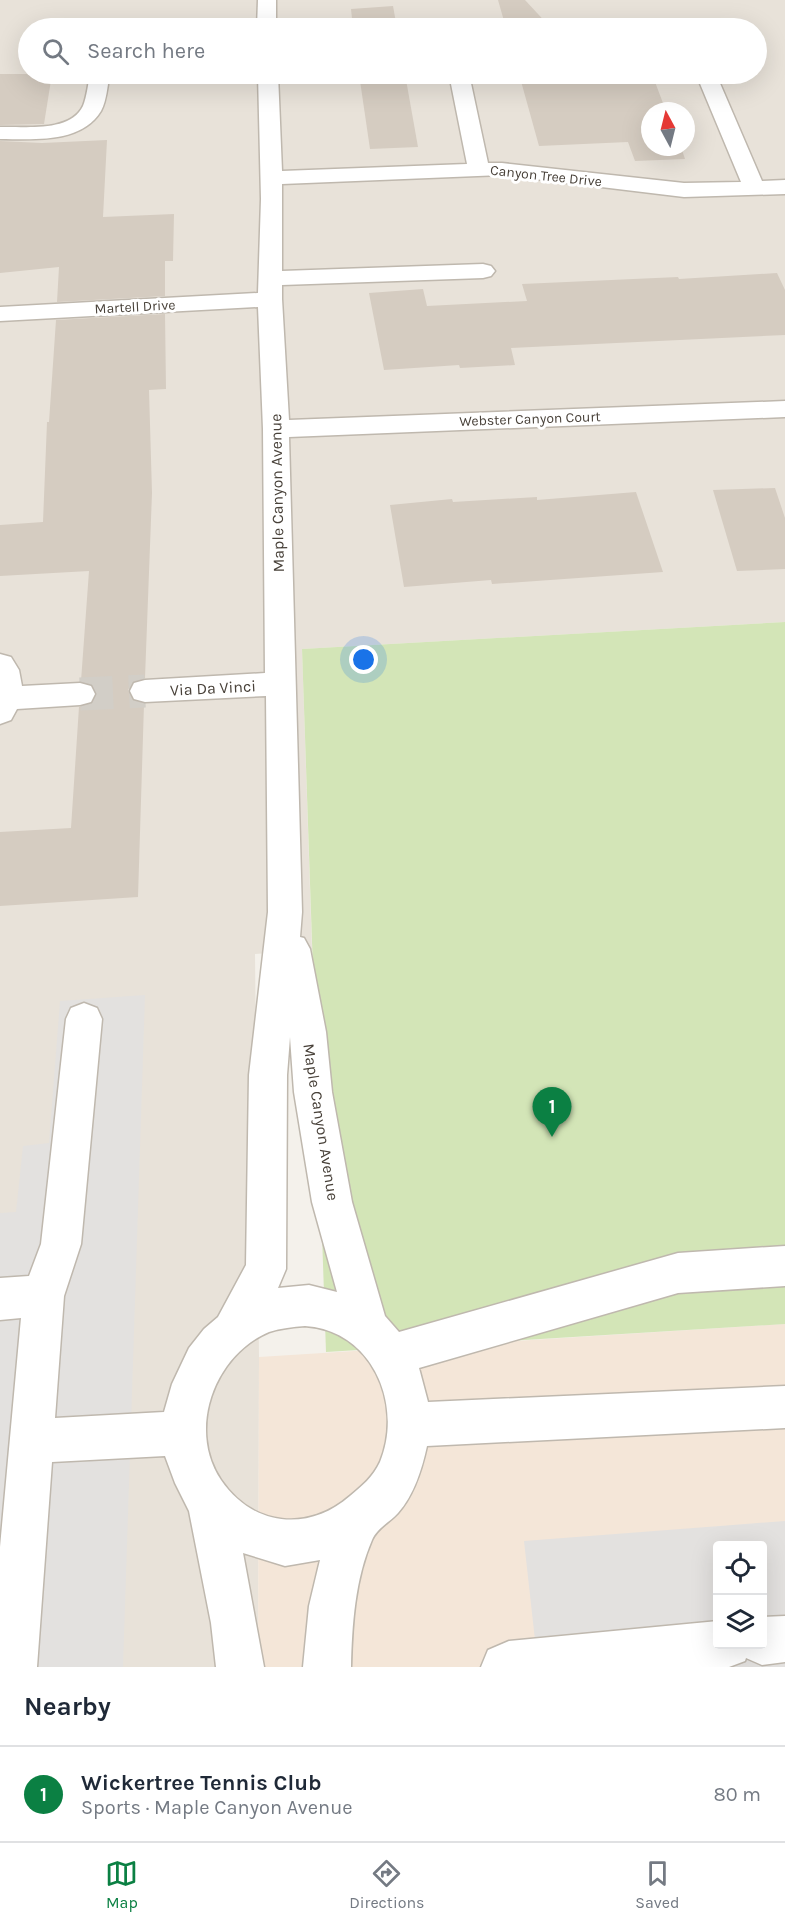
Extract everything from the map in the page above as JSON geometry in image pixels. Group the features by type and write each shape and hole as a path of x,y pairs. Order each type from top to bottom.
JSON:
{"street":[{"path":"267,0 267,18"},
{"path":"0,133 53,131 80,123 92,108 98,84"},
{"name":"Maple Canyon Avenue","path":"268,84 285,912 268,1075 266,1269 234,1328 207,1356 189,1393 184,1433 192,1474 214,1509 246,1534 286,1543 323,1538 357,1521 384,1496 402,1462 409,1425 405,1388 380,1342 332,1202 313,1092 308,1032 285,912"},
{"path":"461,84 479,170"},
{"path":"710,84 754,188"},
{"name":"Canyon Tree Drive","path":"271,178 502,170 684,190 785,187"},
{"name":"Martell Drive","path":"0,314 483,271"},
{"name":"Webster Canyon Court","path":"276,429 785,409"},
{"path":"0,665 4,671 4,705 80,694"},
{"name":"Via Da Vinci","path":"145,691 280,684"},
{"path":"13,1667 43,1296 61,1244 84,1019"},
{"path":"380,1342 678,1274 785,1266"},
{"path":"0,1299 43,1296"},
{"name":"Maple Canyon Avenue","path":"234,1328 269,1310 306,1305 339,1312 380,1342"},
{"path":"409,1425 785,1407"},
{"path":"31,1441 184,1433"},
{"name":"Maple Canyon Avenue","path":"210,1503 234,1623 240,1667"},
{"name":"Maple Canyon Avenue","path":"327,1667 328,1621 336,1575 357,1521"},
{"path":"767,1641 785,1639"},
{"path":"505,1667 713,1645"}],"shaded area":[{"path":"0,0 785,0 785,622 302,649 312,950 255,954 259,1357 258,1667 0,1667"},
{"path":"145,995 123,1667 0,1667 0,1213 16,1212 23,1146 49,1143 60,1001"},
{"path":"785,1324 785,1667 258,1667 259,1357"},
{"path":"785,1521 785,1667 538,1667 524,1541"}],"green space":[{"path":"785,622 785,1324 326,1352 302,649"}],"building":[{"path":"498,0 525,0 542,18 503,18"},
{"path":"393,6 395,18 352,18 351,9"},
{"path":"0,74 18,74 18,84 50,84 44,124 0,125"},
{"path":"360,84 407,84 418,147 370,149"},
{"path":"522,84 656,84 663,102 641,102 641,156 684,156 685,159 635,161 628,142 539,146"},
{"path":"107,140 103,217 174,214 173,261 165,261 165,296 57,302 59,267 0,273 0,141 42,143"},
{"path":"777,273 785,290 785,335 511,348 515,365 460,368 459,365 384,370 369,293 423,289 427,306 527,301 522,284"},
{"path":"165,314 166,389 149,390 152,493 145,678 133,681 128,690 132,700 144,704 138,897 0,906 0,832 71,828 79,707 92,704 97,695 93,685 81,681 89,571 0,576 0,525 43,522 47,422 49,422 56,320"},
{"path":"775,488 785,518 785,569 737,571 713,490"},
{"path":"636,492 663,572 492,584 491,580 404,587 390,505 452,499 453,502 537,497 537,500"}],"tunnel":[{"path":"80,694 145,691"}],"place":[{"name":"Wickertree Tennis Club","path":"552,1137"}]}
